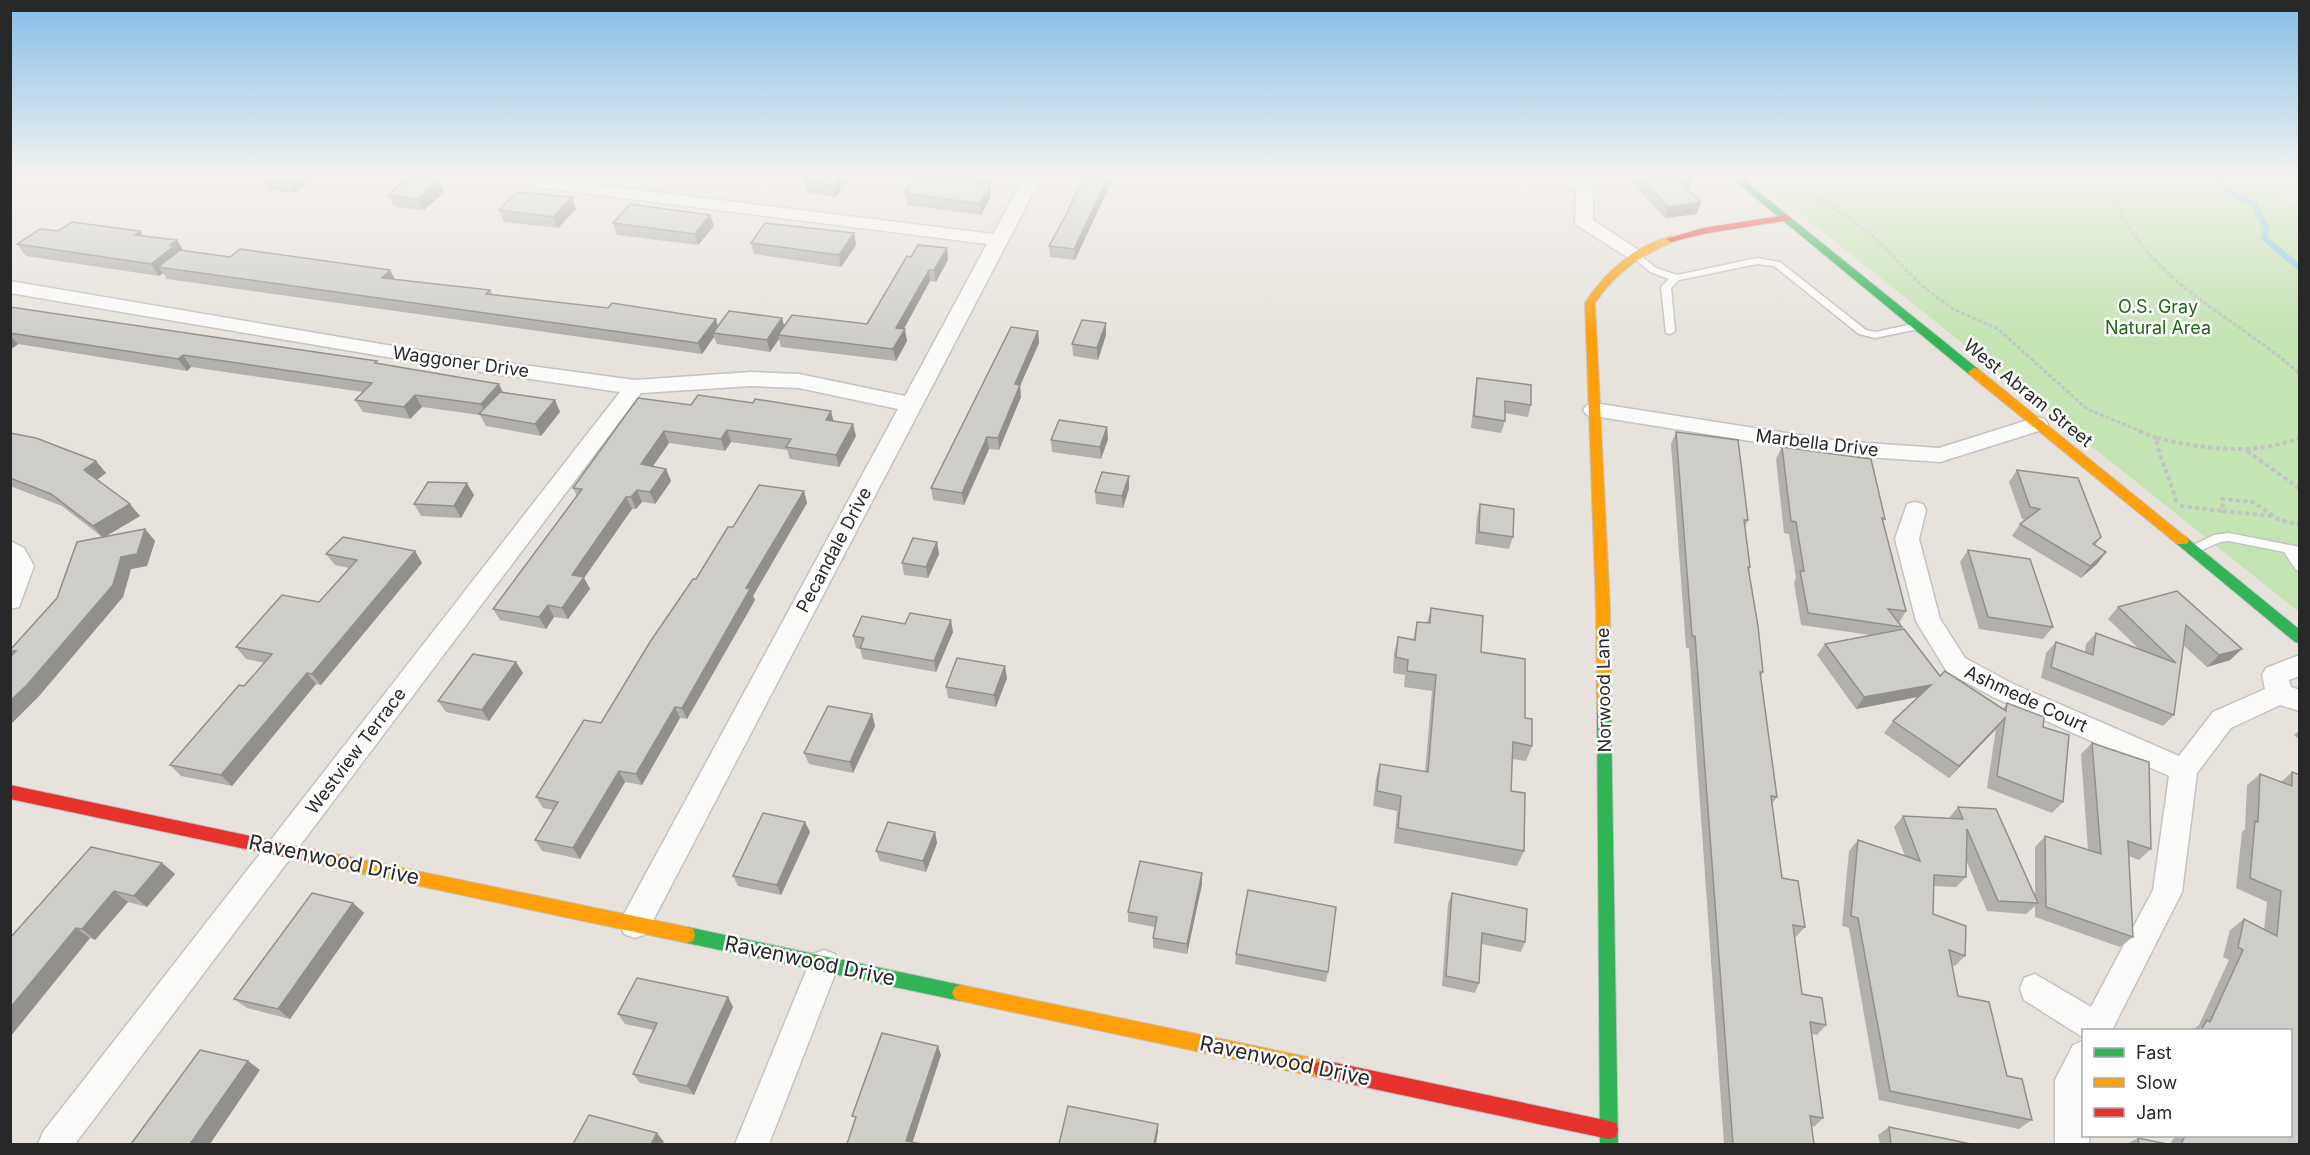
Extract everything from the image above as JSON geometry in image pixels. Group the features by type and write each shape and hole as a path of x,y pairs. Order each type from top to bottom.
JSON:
{"street":[{"path":"918,230 998,240"},
{"name":"Pecandale Drive","path":"635,924 913,405 1004,230"},
{"path":"1597,230 1634,253"},
{"name":"Norwood Lane","path":"1609,1144 1603,608 1590,303 1607,274 1634,253 1657,243 1720,230"},
{"name":"West Abram Street","path":"1801,230 2300,638"},
{"name":"Waggoner Drive","path":"10,287 440,360 635,387 752,379 799,381 913,405"},
{"name":"Westview Terrace","path":"56,1144 635,387"},
{"name":"Marbella Drive","path":"1594,410 1838,448 1940,455 2037,424"},
{"name":"Ashmede Court","path":"1914,510 1907,539 1928,621 1956,665 2004,691 2184,770"},
{"path":"10,549 16,554 22,566 10,600"},
{"path":"2097,1029 2167,892 2184,770 2222,720 2290,697 2275,675 2300,665"},
{"name":"Ravenwood Drive","path":"10,792 1609,1130"},
{"path":"752,1144 824,964"},
{"path":"2035,989 2082,1029"},
{"path":"2072,1144 2071,1080 2082,1058"}],"lane":[{"path":"1634,253 1653,270 1676,278"},
{"path":"1670,331 1666,287 1676,278 1757,261 1777,264 1863,332 1875,335 1918,326"},
{"path":"2192,550 2218,538 2229,537 2294,550 2300,567"}],"path":[{"path":"1866,230 1922,286 1953,309 1998,329 2088,409 2156,438 2199,448 2247,451 2273,448 2300,438"},
{"path":"2129,230 2143,250 2206,304 2277,354 2300,374"},
{"path":"2156,438 2158,458 2172,482 2174,494 2180,506 2186,511"},
{"path":"2247,451 2300,489"},
{"path":"2223,511 2222,499 2255,503 2280,523 2300,525"},
{"path":"2180,506 2272,516"}],"green space":[{"name":"O.S. Gray Natural Area","path":"1820,230 2299,230 2299,612"}],"building":[{"path":"39,230 132,230 140,231 135,235 177,240 170,245 174,246 151,264 17,244"},
{"path":"664,230 698,230 695,234"},
{"path":"760,230 826,230 854,233 839,255 751,243"},
{"path":"1058,230 1083,230 1074,249 1049,246"},
{"path":"918,245 947,248 934,270 929,270 896,328 905,329 893,349 778,335 792,315 867,324 907,256 911,257"},
{"path":"240,249 390,270 382,278 490,290 486,294 608,308 612,303 716,319 698,343 158,267 180,250 230,257"},
{"path":"10,307 377,361 375,363 499,384 481,404 415,395 404,407 355,400 372,383 183,355 178,359 10,333"},
{"path":"729,311 782,318 767,340 713,333"},
{"path":"1082,320 1106,323 1097,348 1072,344"},
{"path":"1011,327 1038,331 1015,384 1020,385 998,438 987,437 962,493 931,488"},
{"path":"1477,378 1531,385 1531,405 1505,401 1505,421 1474,416"},
{"path":"500,392 555,400 535,424 479,414"},
{"path":"698,395 753,403 755,399 831,411 826,420 853,424 836,455 786,447 791,439 727,430 721,439 664,431 641,464 666,469 650,492 637,490 631,497 626,497 572,575 584,577 562,608 548,605 539,617 493,609 582,489 573,488 638,398 691,405"},
{"path":"1059,420 1107,427 1100,447 1051,440"},
{"path":"1676,432 1738,440 1748,520 1744,520 1750,567 1748,567 1758,626 1763,672 1760,672 1777,797 1771,796 1782,878 1798,881 1805,927 1793,925 1802,994 1822,998 1826,1025 1810,1022 1823,1118 1810,1116 1814,1144 1733,1144 1695,636 1692,636"},
{"path":"10,433 36,438 96,461 84,470 130,504 93,526 51,494 10,478"},
{"path":"1782,447 1871,459 1885,519 1882,518 1906,611 1888,609 1902,627 1808,613 1800,571 1804,571 1796,522 1791,521"},
{"path":"2017,470 2078,478 2101,537 2093,544 2106,552 2090,566 2020,524 2040,509 2030,507"},
{"path":"1102,472 1129,476 1122,496 1095,492"},
{"path":"428,482 467,483 454,506 414,504"},
{"path":"759,485 804,491 746,588 750,589 682,708 675,707 636,774 619,771 573,848 535,840 558,802 536,797 584,720 601,723 650,642 693,579 696,579 728,527 733,527"},
{"path":"1480,504 1514,509 1513,537 1479,532"},
{"path":"145,529 137,554 121,557 113,585 27,685 10,701 10,657 16,651 10,650 57,598 77,542"},
{"path":"343,537 415,551 312,674 307,673 221,775 170,765 239,685 244,686 272,654 236,647 282,595 319,602 357,560 326,554"},
{"path":"913,538 937,542 926,567 902,563"},
{"path":"1968,550 2030,559 2053,627 1988,617"},
{"path":"2177,591 2242,649 2219,655 2186,625 2174,715 2051,667 2056,642 2093,655 2096,633 2176,663 2118,607"},
{"path":"1431,608 1483,616 1481,652 1525,659 1525,718 1532,719 1532,746 1513,742 1511,791 1525,793 1524,851 1398,828 1401,796 1377,791 1380,764 1428,772 1436,675 1407,671 1408,660 1396,657 1398,637 1415,640 1417,622 1430,623"},
{"path":"910,613 951,620 934,661 860,648 864,638 853,636 862,616 905,624"},
{"path":"1904,629 1940,676 1945,671 2006,711 2007,703 2044,717 2043,727 2069,735 2063,802 1997,776 2005,718 1959,766 1893,721 1931,685 1864,697 1825,644"},
{"path":"473,654 516,662 482,710 438,701"},
{"path":"957,658 1005,666 994,695 946,687"},
{"path":"828,706 872,714 850,762 804,753"},
{"path":"2092,743 2149,762 2151,849 2128,841 2133,937 2046,907 2045,836 2101,854"},
{"path":"2292,772 2300,775 2300,1144 2181,1144 2184,1137 2292,1137 2292,1029 2202,1029 2207,1020 2210,1022 2243,950 2238,947 2244,919 2277,936 2281,891 2250,878 2255,821 2258,822 2260,774 2292,786"},
{"path":"1958,807 1996,809 2038,903 1998,901 1967,829 1966,877 1934,875 1933,914 1966,926 1965,956 1949,950 1958,996 1989,1002 2007,1076 2022,1079 2032,1120 1890,1091 1858,918 1851,916 1858,840 1920,861 1903,816 1963,819"},
{"path":"763,813 805,822 777,885 733,876"},
{"path":"888,822 935,832 923,861 876,851"},
{"path":"91,847 162,863 134,896 114,891 82,929 76,928 10,1008 10,938"},
{"path":"1140,861 1202,873 1187,944 1153,938 1157,917 1128,912"},
{"path":"1248,890 1336,907 1328,972 1236,954"},
{"path":"312,893 353,903 278,1009 234,999"},
{"path":"1452,893 1527,909 1525,942 1482,933 1479,983 1446,976"},
{"path":"637,978 728,997 687,1086 633,1074 657,1023 618,1014"},
{"path":"882,1033 938,1046 906,1141 922,1144 847,1144 856,1117 852,1116"},
{"path":"200,1050 248,1061 190,1144 131,1144"},
{"path":"1068,1106 1158,1124 1154,1144 1059,1144"},
{"path":"589,1115 657,1133 651,1144 573,1144"},
{"path":"1889,1127 1971,1144 1891,1144"},
{"path":"2138,1138 2167,1144 2139,1144"}],"waterway":[{"path":"2265,230 2264,238 2300,268"}],"traffic: fast":[{"path":"1800,230 1974,372"},
{"path":"2182,541 2300,638"},
{"path":"1604,712 1609,1144"},
{"path":"687,935 961,993"}],"traffic: slow":[{"path":"1604,712 1603,608 1590,303 1606,280 1624,263 1645,250 1671,239"},
{"path":"1974,372 2182,541"},
{"path":"311,856 687,935"},
{"path":"961,993 1322,1069"}],"traffic: jam":[{"path":"1671,239 1710,230"},
{"path":"10,792 311,856"},
{"path":"1322,1069 1609,1130"}]}
